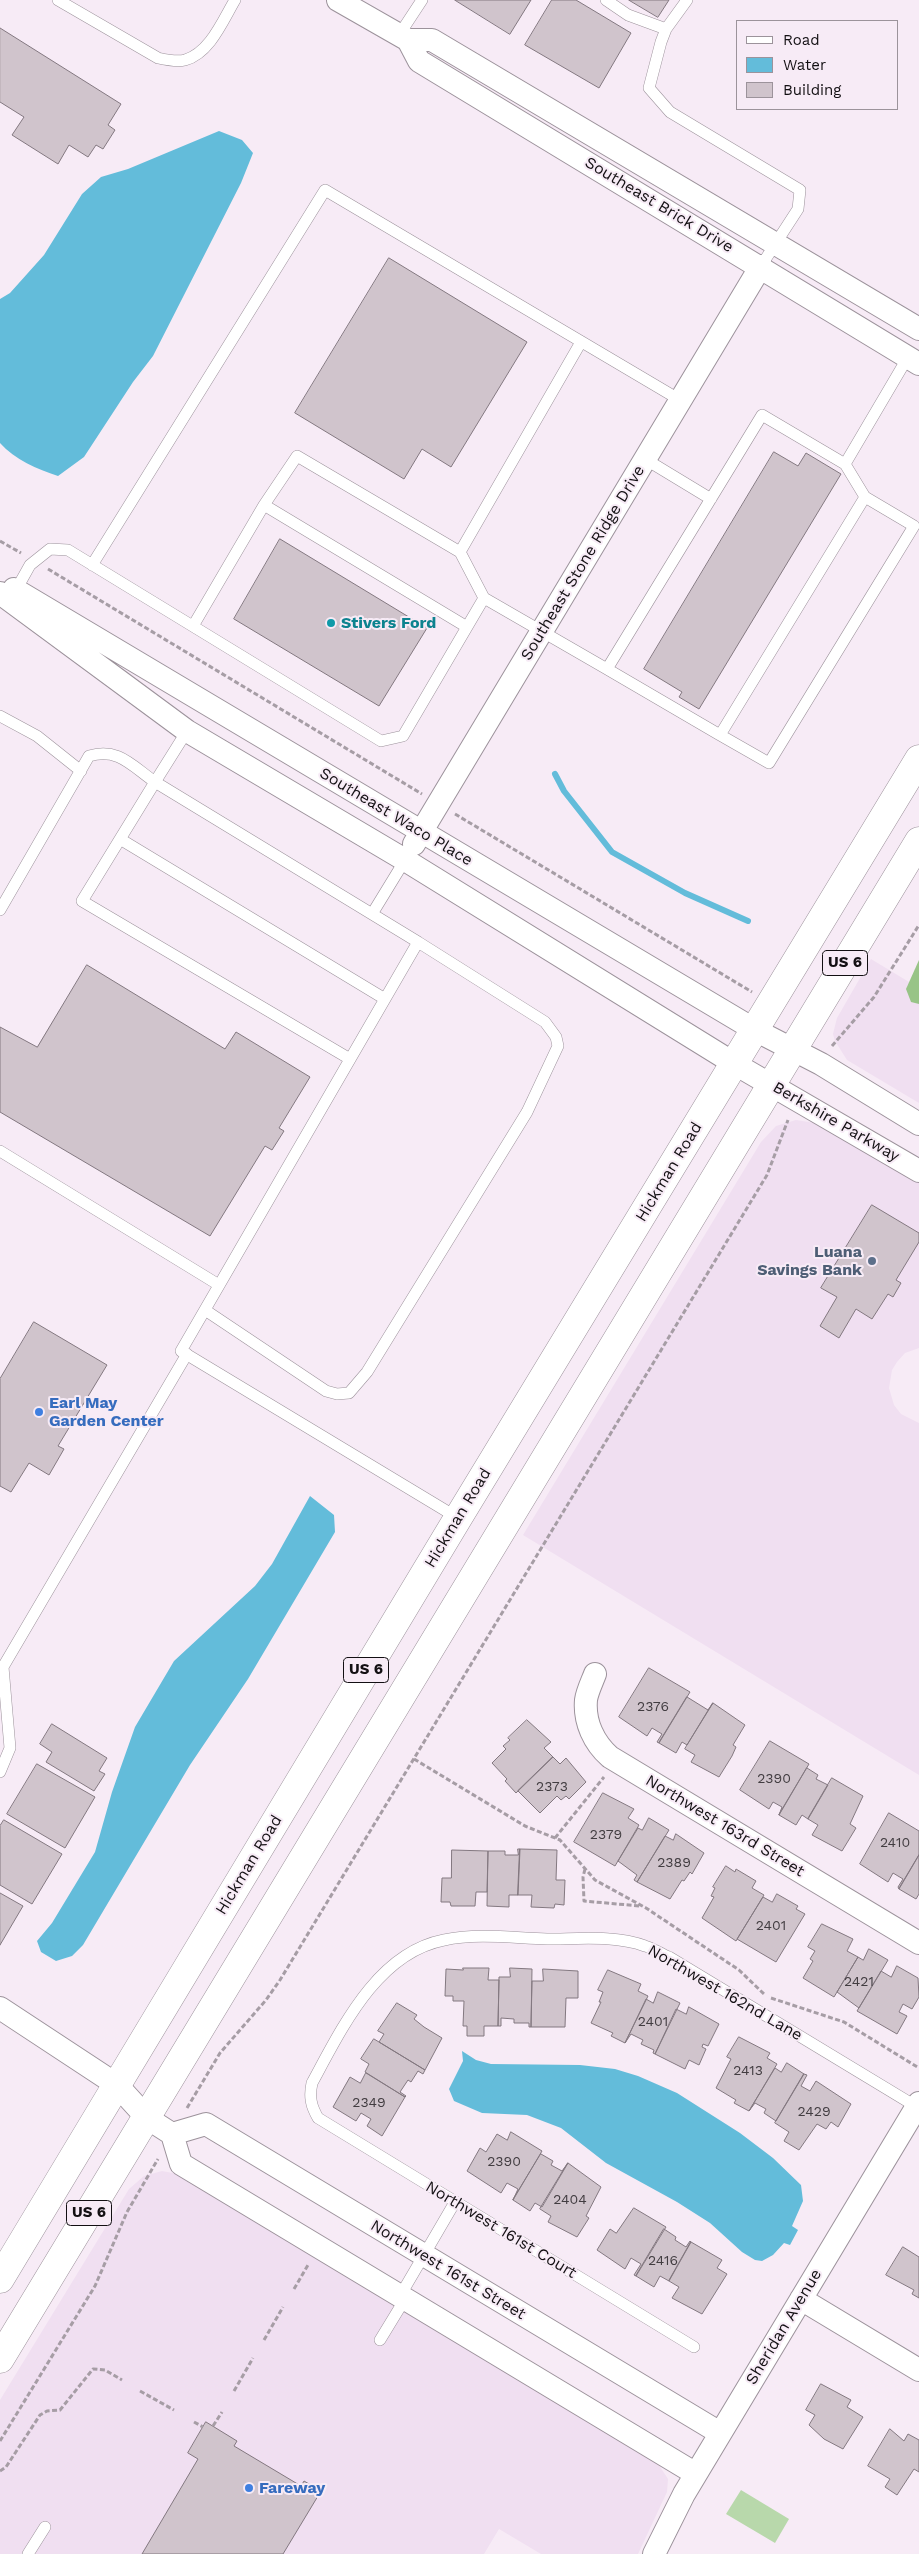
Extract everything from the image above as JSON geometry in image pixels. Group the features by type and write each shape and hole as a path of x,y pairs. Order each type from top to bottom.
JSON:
{"highway":[{"name":"Hickman Road","path":"0,2359 147,2118 753,1074 755,1030 919,759"},
{"name":"Hickman Road","path":"0,2279 458,1518 753,1074 793,1050 919,841"}],"street":[{"name":"Southeast Brick Drive","path":"338,0 404,37 432,40 919,329"},
{"name":"Southeast Brick Drive","path":"404,37 419,61 761,266 913,360"},
{"name":"Southeast Stone Ridge Drive","path":"405,860 761,266"},
{"name":"Southeast Waco Place","path":"5,588 187,731 405,860 753,1074"},
{"name":"Southeast Waco Place","path":"5,588 755,1030 793,1050"},
{"path":"793,1050 821,1064 919,1124"},
{"name":"Berkshire Parkway","path":"753,1074 919,1171"},
{"name":"Northwest 163rd Street","path":"595,1674 586,1700 591,1733 600,1748 616,1761 919,1943"},
{"path":"0,2008 117,2085 147,2118 172,2134 181,2164 696,2474"},
{"name":"Sheridan Avenue","path":"654,2554 671,2516 918,2105"},
{"name":"Northwest 161st Street","path":"172,2134 206,2124 720,2433"},
{"path":"801,2299 919,2370"}],"lane":[{"path":"58,0 158,58 174,61 186,60 204,47 235,0"},
{"path":"404,37 422,0"},
{"path":"606,0 628,14 666,29"},
{"path":"687,0 666,29 649,88 670,112 800,190 798,209 774,243 761,266"},
{"path":"92,565 324,190 680,400"},
{"path":"460,552 581,342"},
{"path":"844,464 913,360"},
{"path":"193,626 264,505 297,456 460,552 484,598 769,763 914,526 865,497 844,464 762,415 607,669"},
{"path":"645,459 711,499"},
{"path":"720,735 865,497"},
{"path":"264,505 467,627"},
{"path":"5,588 50,548 68,550 381,741 403,736 484,598"},
{"path":"0,716 36,736 81,770"},
{"path":"187,731 82,902 350,1060"},
{"path":"0,910 89,756 102,752 115,754 155,782 418,942 544,1022 556,1037 558,1046 527,1112 367,1372 349,1393 337,1394 326,1391 205,1310"},
{"path":"120,839 385,998"},
{"path":"372,914 405,860"},
{"path":"418,942 181,1351 458,1518"},
{"path":"0,1150 220,1286"},
{"path":"0,1772 10,1748 3,1667 187,1354"},
{"name":"Northwest 162nd Lane","path":"312,2108 309,2096 312,2083 366,1992 383,1972 420,1947 444,1940 469,1938 604,1940 645,1946 669,1958 918,2105"},
{"name":"Northwest 161st Court","path":"312,2108 318,2118 329,2127 694,2347"},
{"path":"380,2340 424,2255 455,2202"},
{"path":"28,2554 45,2527"}],"path":[{"path":"0,541 753,993"},
{"path":"821,1064 835,1041 874,997 919,925"},
{"path":"199,2089 220,2053 266,2000 280,1980 767,1175 786,1122 800,1100"},
{"path":"414,1759 525,1826 555,1838 595,1880 643,1906 739,1970 772,1999 844,2022 919,2068"},
{"path":"555,1838 616,1761"},
{"path":"585,1868 583,1877 584,1901 643,1906"},
{"path":"0,2441 95,2286 127,2212 149,2174"},
{"path":"294,2289 308,2265"},
{"path":"264,2340 284,2307"},
{"path":"234,2391 253,2358"},
{"path":"0,2471 6,2467 40,2415 48,2411 60,2410 93,2369 105,2370 122,2380"},
{"path":"140,2391 174,2410"},
{"path":"213,2426 222,2412"},
{"path":"194,2422 203,2428"}],"shaded area":[{"path":"871,959 919,988 919,1103 847,1060 835,1041 833,1034 837,1018"},
{"path":"796,1120 815,1123 919,1179 919,1348 905,1353 897,1362 892,1370 889,1388 894,1405 901,1414 919,1423 919,1775 523,1535 761,1142 776,1126"},
{"path":"162,2171 178,2174 657,2462 668,2479 667,2492 638,2554 541,2554 499,2529 484,2554 0,2554 0,2400 129,2189 144,2176"}],"green space":[{"path":"919,960 919,1004 911,1002 906,989"},
{"path":"741,2490 789,2519 775,2543 726,2514"}],"water":[{"path":"219,131 242,140 253,153 241,183 153,356 133,382 84,457 58,476 19,459 0,443 0,299 10,293 44,255 82,194 101,177 128,169"},
{"path":"310,1496 334,1515 335,1532 248,1679 190,1765 83,1945 72,1956 56,1961 41,1952 37,1941 52,1923 95,1852 112,1792 135,1727 174,1661 255,1586 272,1564"},
{"path":"462,2051 476,2060 491,2064 580,2065 615,2069 638,2076 677,2093 740,2133 773,2158 801,2185 803,2201 792,2226 798,2230 790,2245 784,2243 773,2255 762,2261 755,2260 742,2252 710,2223 677,2202 606,2163 561,2128 527,2115 482,2113 454,2101 449,2089 463,2061"}],"building":[{"path":"455,0 531,0 510,34"},
{"path":"552,0 576,0 631,33 599,88 525,45"},
{"path":"629,0 669,0 658,17"},
{"path":"0,28 121,104 108,125 115,130 103,149 96,145 88,157 69,145 58,164 12,135 24,117 0,102"},
{"path":"389,258 527,342 451,467 422,449 404,479 295,413"},
{"path":"774,452 798,466 806,453 841,474 699,709 679,697 682,692 644,669"},
{"name":"Stivers Ford","path":"280,539 427,628 379,706 234,619"},
{"path":"87,965 225,1049 236,1032 310,1077 279,1128 284,1131 272,1150 265,1146 210,1236 0,1112 0,1027 37,1047"},
{"name":"Luana Savings Bank","path":"872,1205 919,1233 919,1242 896,1280 901,1283 893,1297 888,1294 872,1319 856,1309 839,1338 820,1326 837,1297 821,1288"},
{"name":"Earl May Garden Center","path":"34,1322 107,1365 58,1446 64,1449 49,1475 29,1463 11,1492 0,1486 0,1379"},
{"path":"649,1668 690,1692 659,1743 657,1742 662,1734 652,1728 647,1736 619,1717"},
{"path":"687,1697 708,1710 713,1703 687,1745 682,1742 676,1753 659,1743"},
{"path":"713,1703 745,1725 733,1745 736,1747 732,1756 719,1777 691,1762 695,1755 685,1749"},
{"path":"527,1720 551,1742 544,1748 553,1757 516,1793 505,1781 507,1779 492,1763 506,1749 503,1746 510,1740 508,1738"},
{"path":"52,1724 107,1758 99,1771 105,1774 94,1791 46,1762 52,1752 40,1744"},
{"path":"770,1741 809,1764 779,1815 782,1807 773,1802 769,1809 740,1790"},
{"path":"553,1757 560,1764 566,1758 586,1782 569,1799 566,1796 561,1800 557,1796 540,1813 518,1791"},
{"path":"37,1764 95,1797 65,1848 7,1814"},
{"path":"807,1768 818,1775 816,1779 828,1785 808,1819 802,1815 796,1825 779,1815"},
{"path":"832,1778 863,1796 850,1824 856,1828 842,1851 812,1835 818,1825 808,1819"},
{"path":"603,1793 634,1809 628,1818 639,1825 615,1866 574,1842"},
{"path":"889,1813 919,1831 919,1855 899,1889 898,1887 903,1879 893,1873 888,1882 860,1864"},
{"path":"649,1818 669,1830 637,1882 634,1880 637,1875 618,1861 638,1828 642,1830"},
{"path":"4,1820 62,1854 32,1904 0,1885 0,1826"},
{"path":"676,1834 704,1853 692,1874 690,1872 684,1881 682,1880 670,1899 637,1882 665,1836 673,1840"},
{"path":"518,1849 520,1849 518,1895 509,1895 509,1907 487,1906 488,1851 505,1851 505,1855 518,1855"},
{"path":"520,1849 557,1850 556,1880 565,1880 564,1905 555,1904 554,1908 531,1907 532,1895 518,1895"},
{"path":"452,1850 488,1851 487,1892 476,1892 475,1906 451,1906 450,1902 441,1902 442,1878 451,1878"},
{"path":"919,1855 919,1894 916,1899 899,1889"},
{"path":"726,1866 735,1872 736,1869 756,1881 752,1888 764,1895 736,1941 702,1918 714,1897 711,1896 715,1888 713,1887"},
{"path":"0,1893 23,1906 0,1945"},
{"path":"777,1894 798,1906 796,1909 805,1914 776,1962 737,1939 763,1897 772,1902"},
{"path":"822,1924 853,1939 847,1951 858,1957 834,1997 803,1978 813,1961 810,1959 815,1951 808,1947"},
{"path":"869,1949 888,1960 859,2008 837,1992 858,1957 863,1960"},
{"path":"897,1966 918,1978 919,1997 912,2009 903,2004 899,2012 907,2016 897,2034 857,2011 881,1971 891,1977"},
{"path":"463,1968 489,1968 488,1980 499,1980 498,2026 484,2026 484,2036 467,2036 467,2026 463,2026 464,2001 453,2001 453,1996 445,1996 446,1969 463,1970"},
{"path":"510,1968 532,1969 531,2027 529,2027 529,2023 514,2023 514,2019 501,2018 501,2026 498,2026 499,1977 510,1977"},
{"path":"543,1969 578,1971 578,1998 566,1998 565,2027 531,2027 532,1981 543,1981"},
{"path":"608,1970 641,1984 638,1991 648,1996 625,2043 611,2036 613,2033 591,2023 601,2002 599,2002 603,1992 598,1990"},
{"path":"658,1992 680,2003 655,2054 653,2053 654,2050 641,2044 643,2040 631,2034 625,2043 646,1999 653,2003"},
{"path":"397,2003 417,2015 414,2019 442,2038 425,2070 379,2042 384,2034 378,2031"},
{"path":"689,2007 719,2024 708,2046 703,2044 702,2047 706,2049 699,2065 689,2060 685,2069 655,2054 676,2009 686,2014"},
{"path":"739,2037 770,2053 767,2058 777,2064 749,2111 734,2103 736,2100 716,2088 731,2059 727,2057"},
{"path":"374,2039 425,2070 423,2074 418,2071 411,2082 408,2080 400,2092 405,2097 365,2072 369,2064 361,2059"},
{"path":"787,2063 804,2074 776,2121 764,2113 766,2109 755,2103 749,2111 775,2068 781,2072"},
{"path":"366,2073 405,2097 382,2136 367,2126 371,2119 361,2113 356,2121 333,2107 350,2077 360,2083"},
{"path":"804,2074 807,2075 801,2086 810,2091 816,2081 851,2104 838,2127 831,2122 826,2129 817,2124 799,2150 784,2141 789,2132 775,2123"},
{"path":"511,2132 542,2151 513,2200 518,2189 507,2183 501,2193 467,2171 480,2148 486,2152 497,2134 507,2140"},
{"path":"541,2154 553,2161 551,2165 562,2171 568,2163 542,2207 535,2203 530,2211 513,2200"},
{"path":"568,2163 601,2187 586,2216 589,2218 577,2237 548,2222 551,2216 540,2209"},
{"path":"634,2208 666,2227 636,2276 634,2275 641,2264 631,2258 625,2269 597,2250 610,2229 616,2233"},
{"path":"664,2229 676,2237 675,2240 686,2247 691,2242 669,2281 660,2276 654,2287 636,2276"},
{"path":"691,2242 722,2260 717,2268 727,2274 702,2314 672,2298 679,2287 669,2281"},
{"path":"903,2247 919,2257 919,2298 912,2294 914,2290 886,2275"},
{"path":"821,2384 851,2400 847,2407 863,2417 843,2449 824,2439 809,2425 815,2415 806,2410"},
{"name":"Fareway","path":"206,2422 237,2441 234,2446 301,2486 304,2481 321,2491 283,2554 142,2554 198,2459 188,2453"},
{"path":"890,2429 904,2441 908,2434 919,2440 919,2472 914,2469 897,2495 885,2487 890,2479 868,2466"}],"waterway":[{"path":"555,774 564,791 612,852 685,893 748,921"}],"place":[{"name":"Stivers Ford","path":"331,623"},
{"name":"Luana Savings Bank","path":"872,1261"},
{"name":"Earl May Garden Center","path":"39,1412"},
{"name":"Fareway","path":"249,2488"}]}
